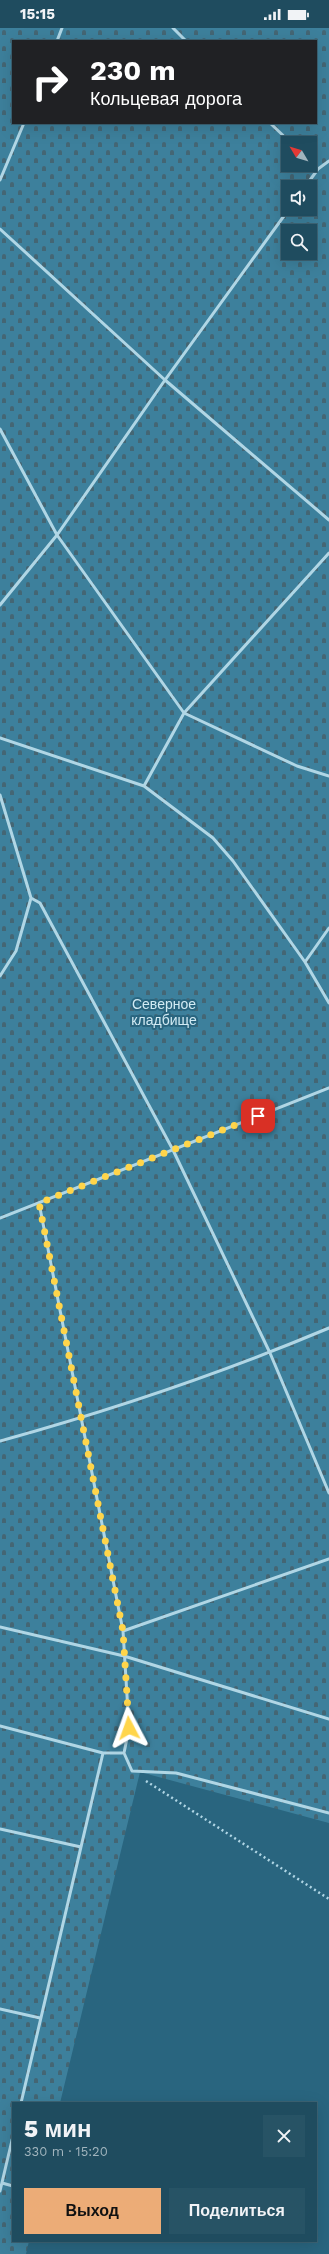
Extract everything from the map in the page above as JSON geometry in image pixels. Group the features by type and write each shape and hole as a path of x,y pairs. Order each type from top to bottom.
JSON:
{"lane":[{"path":"57,40 62,28"},
{"path":"173,28 185,40"},
{"path":"0,180 24,124"},
{"path":"271,124 284,136"},
{"path":"310,180 318,169 329,161"},
{"path":"0,605 57,535 165,380 284,216"},
{"path":"0,228 165,380 329,520"},
{"path":"0,429 57,535 184,713 297,766 329,776"},
{"path":"144,786 184,713 329,553"},
{"path":"0,738 144,786 213,838 233,861 305,962 329,1002"},
{"path":"0,795 31,898 16,951 0,976"},
{"path":"31,898 40,903 173,1150 270,1353 329,1493"},
{"path":"305,962 329,928"},
{"path":"0,1218 329,1088"},
{"path":"39,1203 80,1419 123,1631 129,1728 124,1753 132,1771 176,1773 329,1813"},
{"path":"0,1441 80,1419 270,1353 329,1328"},
{"path":"123,1631 329,1560"},
{"path":"0,1627 124,1656 329,1719"},
{"path":"0,1726 103,1753 124,1753"},
{"path":"21,2102 103,1753"},
{"path":"0,1829 80,1847"},
{"path":"0,2009 40,2018"},
{"path":"0,2191 12,2140"},
{"path":"1,2183 12,2186"}],"path":[{"path":"132,1771 162,1793 329,1899"}],"green space":[{"name":"Северное кладбище","path":"0,28 329,28 329,1823 140,1772 60,2102 12,2102 12,2242 29,2242 26,2254 0,2254"}],"route":[{"path":"129,1728 123,1631 80,1419 39,1203 258,1116"}]}
